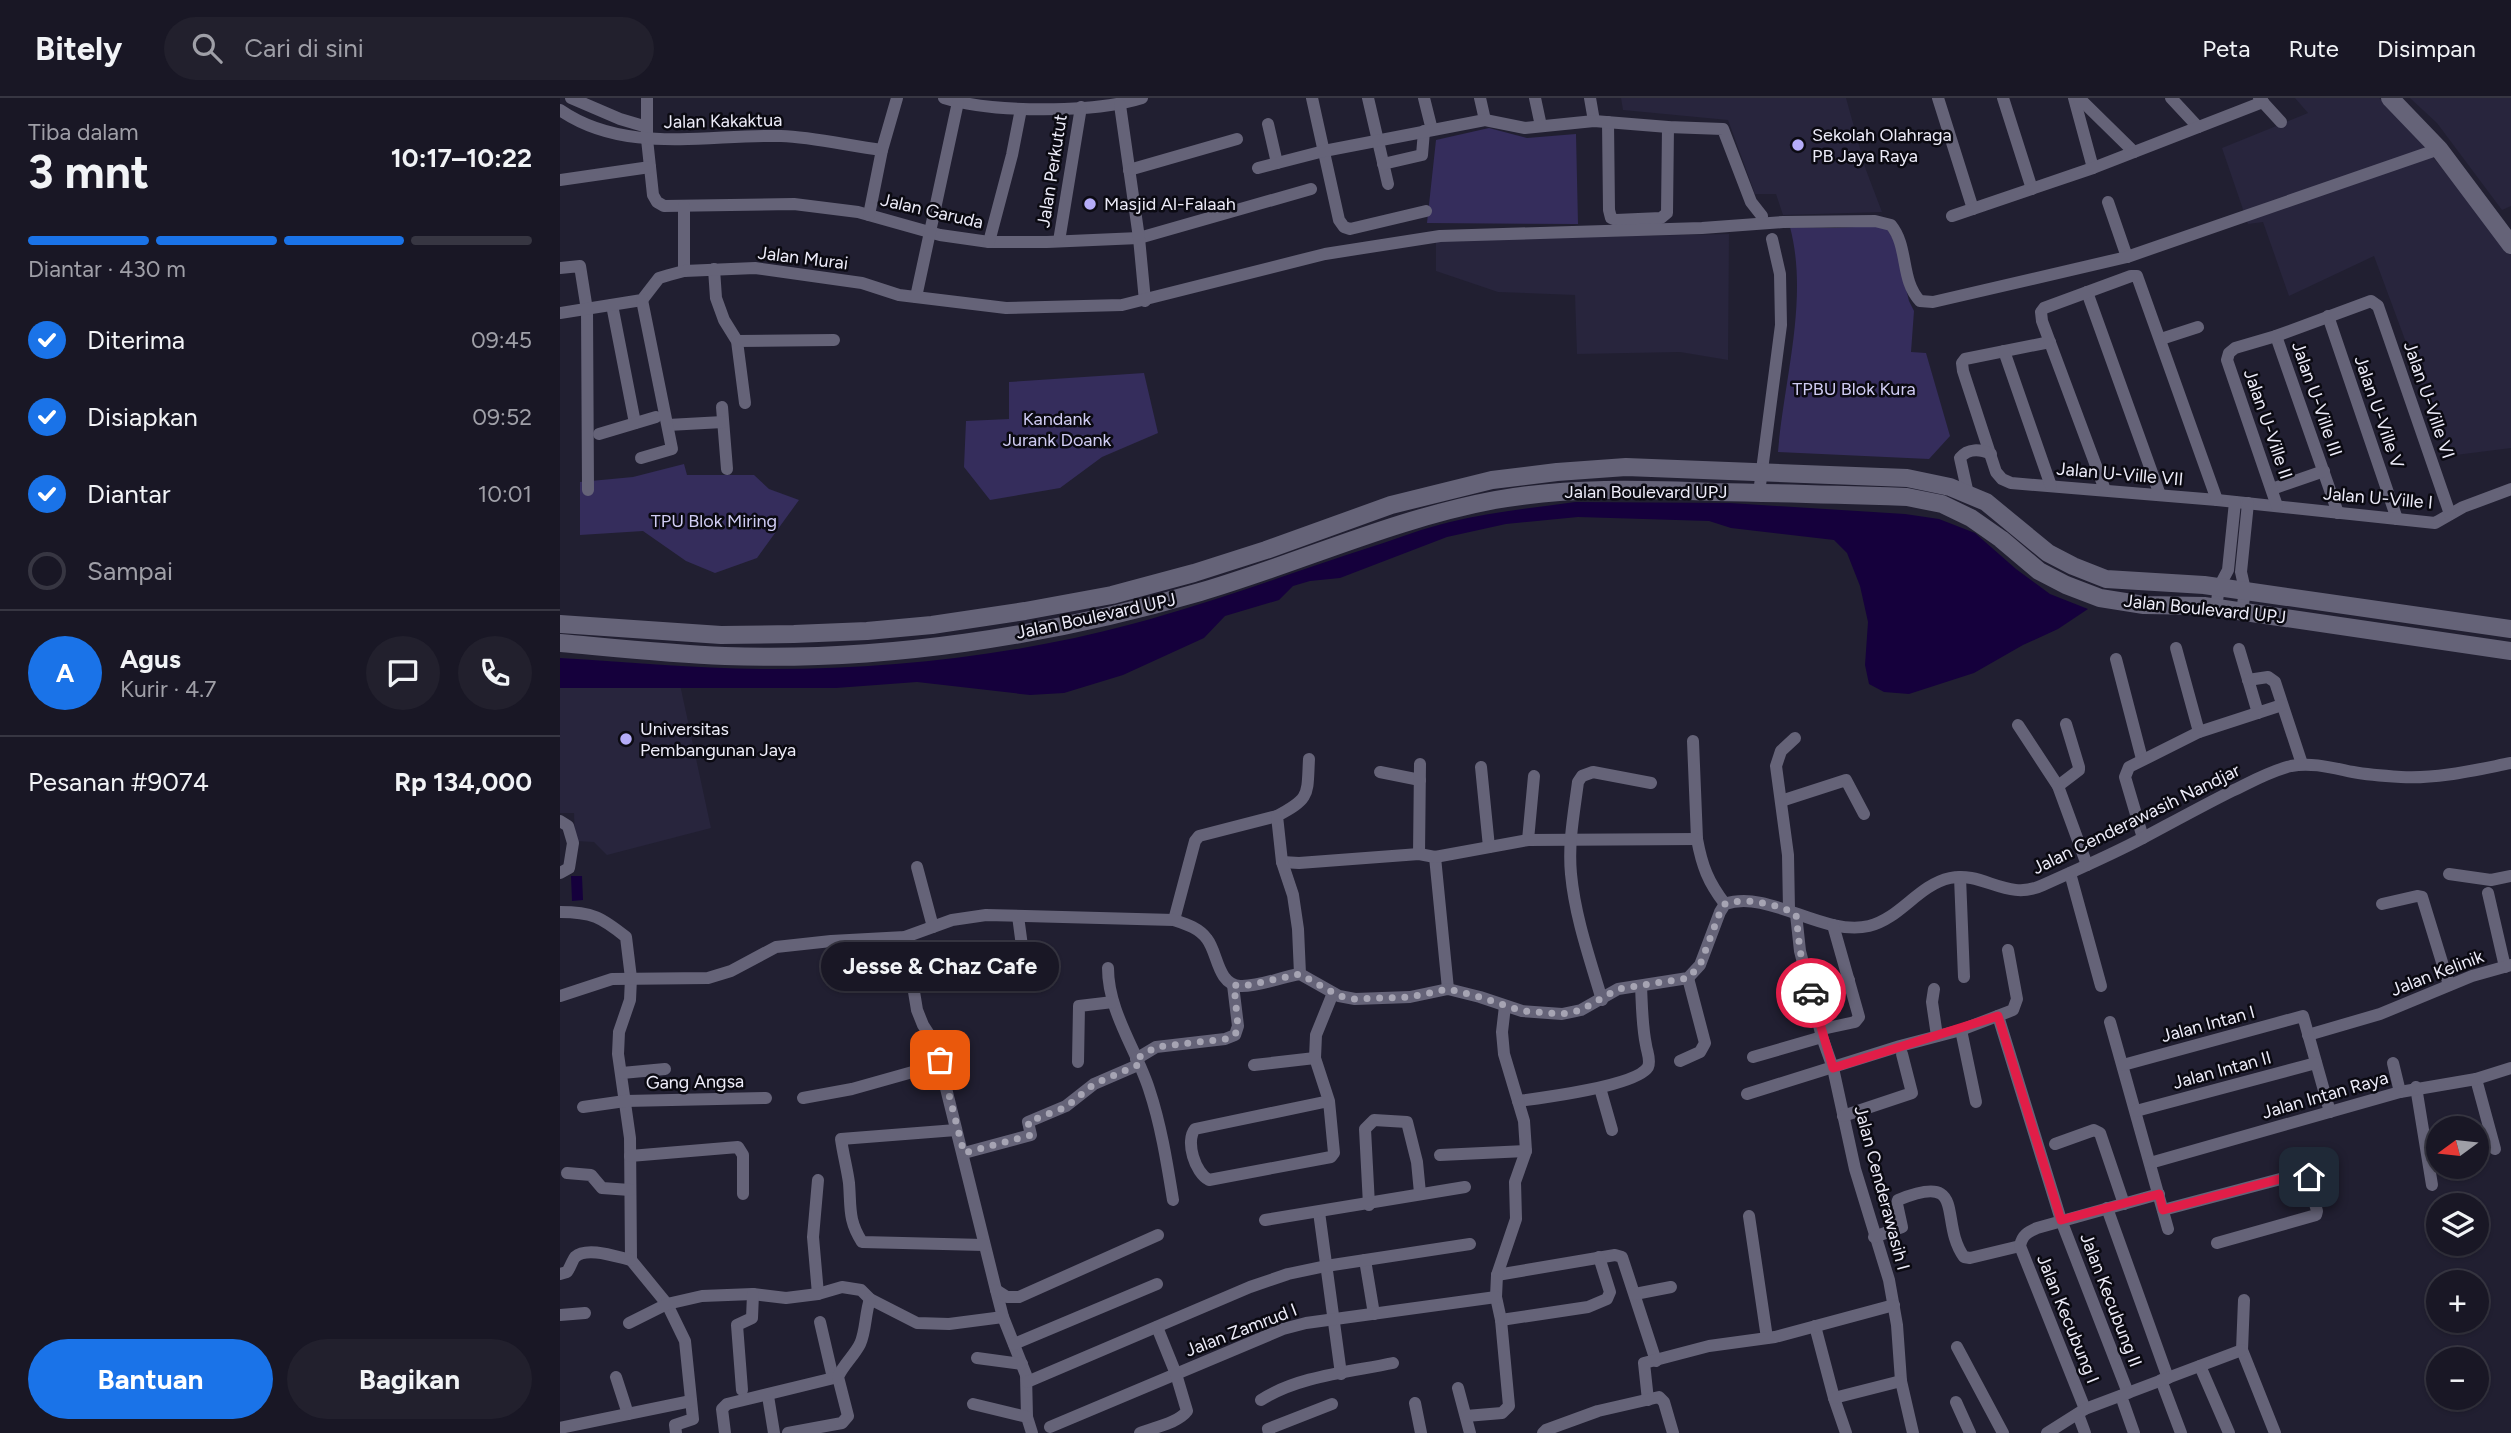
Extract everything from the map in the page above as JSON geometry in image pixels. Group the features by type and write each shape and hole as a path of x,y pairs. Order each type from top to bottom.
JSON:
{"street":[{"path":"571,98 647,133"},
{"path":"560,180 650,167 647,98"},
{"path":"869,215 897,98"},
{"path":"944,98 1021,109 1081,107 1131,101 1129,170 1145,301"},
{"path":"1312,98 1339,220 1344,227 1350,229 1426,211"},
{"path":"1368,98 1388,184"},
{"path":"1383,164 1422,155 1428,131 1424,98"},
{"path":"1480,98 1485,120"},
{"path":"1535,98 1541,126"},
{"path":"1590,98 1601,121 1609,210 1611,218 1616,220 1661,218 1667,212 1668,127"},
{"path":"1938,98 1973,208"},
{"path":"2003,98 2032,189"},
{"path":"2074,98 2093,168"},
{"path":"2079,98 2134,152"},
{"path":"2171,98 2198,127"},
{"path":"2390,98 2439,149 2511,245"},
{"path":"1952,216 2093,168 2261,100 2281,122"},
{"path":"916,297 958,102"},
{"name":"Jalan Perkutut","path":"1059,241 1081,107"},
{"path":"989,242 1021,109"},
{"path":"560,110 594,128 647,133"},
{"path":"1258,168 1324,150 1485,120 1525,128 1601,121 1723,129 1751,202 1762,216"},
{"path":"1268,124 1277,163"},
{"name":"Jalan Kakaktua","path":"647,133 784,136 883,150"},
{"path":"1129,170 1237,139"},
{"path":"2108,202 2127,257 2439,149"},
{"name":"Jalan Garuda","path":"650,167 653,195 656,202 664,206 794,204 869,215 930,232 989,242 1139,239 1311,189"},
{"path":"560,313 642,300 659,278 684,271 684,206"},
{"name":"Jalan Murai","path":"684,271 755,268 862,283 899,295 1006,308 1122,306 1325,254 1440,236 1702,228 1783,222 1884,222 1891,225 1900,240 1914,295 1925,302 2127,257"},
{"path":"1759,493 1782,325 1780,274 1772,239"},
{"path":"560,268 580,267 587,310 588,491"},
{"path":"714,269 716,298 724,320 737,341 745,402"},
{"path":"2105,491 2040,312 2044,308 2087,292 2137,276 2217,500"},
{"path":"2087,292 2160,495"},
{"path":"641,457 672,449 642,300"},
{"name":"Jalan U-Ville VI","path":"2328,316 2371,301 2378,306 2451,514"},
{"path":"612,305 635,423"},
{"path":"2276,336 2328,316"},
{"name":"Jalan U-Ville V","path":"2328,316 2398,519"},
{"path":"2161,339 2198,327"},
{"name":"Jalan U-Ville II","path":"2276,336 2235,348 2229,353 2227,360 2277,506"},
{"name":"Jalan U-Ville III","path":"2276,336 2338,513"},
{"path":"737,341 834,340"},
{"path":"1991,454 1962,363 1965,359 2050,342"},
{"path":"2004,351 2051,486"},
{"path":"723,407 727,469"},
{"path":"599,434 656,417"},
{"path":"668,425 723,422"},
{"path":"1968,494 1960,458 1962,454 1976,450 1991,454"},
{"name":"Jalan U-Ville VII","path":"1991,454 1996,471 2002,479 2011,483 2241,503"},
{"name":"Jalan Boulevard UPJ","path":"560,624 721,635 867,631 932,625 1112,595 1266,550 1391,505 1492,480 1626,467 1907,478 1950,487 1986,502 2048,553 2106,579 2245,590 2511,629"},
{"path":"2272,489 2323,471"},
{"name":"Jalan Boulevard UPJ","path":"560,643 725,656 797,656 940,646 1057,626 1188,595 1431,514 1497,500 1562,491 1626,489 1907,497 1942,504 1971,518 2039,571 2066,586 2101,598 2144,605 2216,608 2511,651"},
{"name":"Jalan U-Ville I","path":"2241,503 2435,523 2511,489"},
{"path":"2241,503 2234,571 2245,590 2242,612"},
{"path":"2216,608 2219,587 2234,571"},
{"path":"2176,648 2199,732"},
{"path":"2239,649 2258,713"},
{"path":"2116,659 2142,759"},
{"path":"2248,680 2268,677 2273,679 2302,764"},
{"path":"2143,838 2125,777 2129,767 2199,732 2282,705"},
{"path":"2058,786 2079,767 2066,724"},
{"path":"2018,725 2058,786 2087,865"},
{"name":"Jalan Cenderawasih I","path":"1795,738 1781,751 1776,766 1793,912 1800,951 1825,1032 1854,1169 1889,1280 1901,1381 1913,1433"},
{"path":"1693,741 1697,839 1706,877 1725,904"},
{"path":"1174,920 1195,841 1199,836 1277,816 1300,804 1307,793 1309,759"},
{"name":"Jalan Cenderawasih Nandjar","path":"1960,877 2019,891 2035,888 2143,838 2252,782 2302,764 2402,777 2456,773 2511,763"},
{"path":"1419,854 1420,764"},
{"path":"1481,768 1489,847"},
{"path":"1380,772 1420,780"},
{"path":"1602,1000 1576,908 1571,873 1571,841 1578,782 1587,773 1651,783"},
{"path":"1528,840 1534,776"},
{"path":"1781,801 1846,780 1864,814"},
{"path":"1277,816 1282,862 1293,895 1298,929 1300,974"},
{"path":"560,821 568,826 573,843 569,867 560,873"},
{"path":"1282,862 1419,854 1435,857 1528,840 1697,839"},
{"path":"1435,857 1448,989"},
{"path":"918,867 933,928"},
{"path":"2070,873 2101,986"},
{"path":"2449,874 2490,880 2511,876"},
{"path":"1725,904 1743,900 1833,925 1868,926 1897,911 1932,884 1960,877 1964,977"},
{"name":"Jalan Kelinik","path":"2308,1035 2380,1014 2449,985 2508,966 2488,893"},
{"path":"2382,904 2422,897 2449,985"},
{"path":"560,996 612,979 708,978 731,971 776,947 905,937 952,920 986,915 1174,920 1203,934 1209,941 1224,978 1234,985 1244,986 1300,974 1333,993 1355,999 1410,997 1448,989 1522,1011 1562,1014 1581,1010 1618,989 1688,978 1700,965 1725,904"},
{"path":"560,912 591,914 626,937 631,978 630,1000 619,1032 618,1054 631,1138 631,1260 667,1304 685,1341 693,1419 675,1425 676,1433"},
{"path":"1018,916 1026,976"},
{"path":"1752,1057 1859,1019 1833,925"},
{"path":"905,937 918,1010 941,1064 1003,1317 1027,1382 1027,1417 1032,1433"},
{"path":"1746,1094 1961,1030 2014,1010 2016,1004 2008,950"},
{"path":"1108,968 1108,985 1113,1002 1154,1108 1173,1200"},
{"path":"1010,979 1046,976"},
{"path":"1680,1061 1700,1052 1705,1043 1688,978"},
{"path":"1817,989 1849,981"},
{"path":"964,1153 1031,1135 1028,1122 1066,1107 1094,1084 1137,1062 1156,1047 1225,1039 1235,1035 1238,1027 1234,985"},
{"path":"1518,1101 1600,1088 1641,1073 1647,1068 1649,1061 1644,1035 1641,986"},
{"path":"1934,989 1932,1002 1937,1036"},
{"path":"1329,1101 1195,1129 1190,1140 1199,1172 1209,1180 1331,1157 1334,1153 1329,1101 1315,1058 1317,1035 1333,993"},
{"path":"1078,1062 1079,1006 1113,1002"},
{"path":"1466,1416 1502,1413 1509,1406 1501,1320 1496,1297 1497,1275 1514,1228 1515,1182 1527,1151 1524,1121 1504,1054 1502,1032 1505,1006"},
{"name":"Jalan Kecubung II","path":"1998,1016 2061,1220 2124,1394 2134,1433"},
{"name":"Jalan Intan I","path":"2123,1065 2303,1016 2308,1035"},
{"path":"2110,1022 2168,1228"},
{"path":"1961,1030 1976,1102"},
{"path":"2308,1035 2330,1112"},
{"path":"1843,1116 1912,1093 1902,1054"},
{"path":"1254,1065 1315,1058"},
{"name":"Jalan Intan II","path":"2136,1111 2316,1063"},
{"path":"2393,1063 2400,1091"},
{"path":"803,1098 941,1064"},
{"name":"Jalan Intan Raya","path":"2150,1163 2400,1091 2476,1079 2511,1068"},
{"path":"622,1073 665,1069"},
{"path":"2476,1079 2496,1149"},
{"path":"2416,1087 2432,1185"},
{"path":"1600,1088 1612,1130"},
{"name":"Gang Angsa","path":"583,1107 625,1101 766,1098"},
{"path":"1368,1205 1365,1129 1374,1120 1407,1122 1417,1162 1420,1194"},
{"path":"956,1130 841,1139 849,1187 849,1214 853,1228 862,1242 984,1245"},
{"path":"2055,1144 2094,1130 2100,1133 2124,1204"},
{"path":"631,1156 738,1147 743,1155 743,1194"},
{"path":"1440,1155 1527,1151"},
{"path":"567,1173 591,1175 602,1188 630,1189"},
{"path":"2163,1210 2303,1173 2309,1177 2317,1211 2313,1217 2217,1242"},
{"path":"818,1180 813,1237 818,1294"},
{"path":"1265,1220 1465,1187"},
{"path":"1874,1237 1902,1227 1897,1204 1900,1199 1937,1191 1945,1198 1955,1236 1964,1257 1970,1258 2021,1244 2027,1233 2061,1220 2159,1194"},
{"path":"2107,1208 2181,1433"},
{"path":"1319,1212 1341,1374"},
{"path":"1749,1216 1767,1338"},
{"path":"996,1290 1007,1297 1019,1297 1158,1235"},
{"path":"1027,1382 1250,1287 1288,1274 1470,1244"},
{"name":"Jalan Kecubung I","path":"2021,1244 2081,1411 2085,1433"},
{"path":"560,1274 567,1272 574,1258 580,1254 591,1253 631,1260"},
{"path":"1497,1275 1599,1257 1622,1257 1656,1361"},
{"path":"1501,1320 1588,1307 1607,1299 1610,1292 1599,1257"},
{"path":"1365,1260 1374,1314"},
{"path":"1014,1344 1157,1284"},
{"path":"629,1323 667,1304 702,1296 753,1294 786,1298 818,1294 842,1287 860,1290 870,1299 917,1323 932,1325 1003,1317"},
{"path":"1635,1294 1671,1287"},
{"path":"742,1390 737,1325 752,1318 753,1294"},
{"name":"Jalan Zamrud I","path":"1050,1426 1283,1329 1306,1322 1496,1297"},
{"path":"725,1433 722,1409 724,1406 835,1378 852,1359 862,1340 870,1299"},
{"path":"2244,1300 2242,1350 2275,1433"},
{"path":"1648,1400 1642,1364 1709,1346 1767,1338 1894,1305"},
{"path":"560,1315 585,1313"},
{"path":"788,1433 842,1423 848,1416 820,1322"},
{"path":"1815,1326 1846,1433"},
{"path":"1140,1433 1185,1414 1188,1406 1157,1327"},
{"path":"1957,1346 2003,1433"},
{"path":"2047,1433 2081,1411 2242,1350"},
{"path":"977,1358 1022,1364"},
{"path":"1261,1400 1299,1384 1393,1363"},
{"path":"2200,1366 2229,1433"},
{"path":"616,1377 628,1414"},
{"path":"1834,1398 1901,1381"},
{"path":"1458,1388 1470,1433"},
{"path":"768,1396 774,1433"},
{"path":"1543,1433 1598,1411 1662,1398 1673,1433"},
{"path":"560,1428 691,1401"},
{"path":"1956,1402 1970,1433"},
{"path":"1415,1403 1421,1433"},
{"path":"973,1404 1027,1417"},
{"path":"1269,1431 1332,1404"}],"shaded area":[{"name":"Sekolah Olahraga PB Jaya Raya","path":"1621,98 1846,98 1866,170 1882,212 1783,215 1776,194 1755,194 1728,120 1623,110"},
{"path":"2295,98 2379,98 2387,102 2511,251 2511,448 2448,456 2374,256 2289,296 2263,222 2248,224 2222,148 2308,113"},
{"path":"2410,98 2511,98 2511,206 2502,210 2437,123"},
{"path":"1729,234 1728,360 1680,352 1577,354 1575,295 1498,292 1436,271 1436,240"},
{"path":"1575,502 1730,503 1905,514 1939,519 1975,533 2050,594 2088,609 2058,629 1974,673 1909,694 1884,692 1869,684 1865,665 1868,622 1860,586 1847,553 1834,540 1731,528 1709,521 1578,517 1506,524 1447,537 1340,578 1293,586 1279,600 1225,616 1204,638 1123,675 1064,693 1030,695 917,682 836,688 560,688 560,658 711,667 807,669 901,664 1041,645 1132,624 1223,597 1440,524"},
{"name":"Universitas Pembangunan Jaya","path":"560,658 676,666 711,828 607,855 594,842 575,841 574,813 560,813"},
{"path":"571,876 582,876 583,900 572,901"}],"green space":[{"path":"1489,128 1527,138 1576,134 1578,224 1427,223 1436,140"},
{"name":"TPBU Blok Kura","path":"1876,226 1887,229 1895,242 1909,301 1914,311 1911,352 1926,353 1950,436 1929,459 1778,452 1796,311 1795,254 1790,227"},
{"name":"Kandank Jurank Doank","path":"1144,373 1158,433 1102,457 1060,488 990,500 964,467 966,421 1009,419 1009,382"},
{"name":"TPU Blok Miring","path":"684,464 687,475 754,475 769,489 799,500 757,558 715,573 686,561 643,531 580,535 580,482 633,477"}],"way so far":[{"path":"940,1060 964,1153 1031,1135 1028,1122 1066,1107 1094,1084 1138,1065 1136,1059 1156,1047 1225,1039 1235,1035 1238,1027 1234,985 1244,986 1300,974 1339,996 1355,999 1410,997 1448,989 1522,1011 1562,1014 1581,1010 1618,989 1688,978 1700,965 1725,904 1743,900 1796,914 1800,951 1811,993"}],"place":[{"name":"Sekolah Olahraga PB Jaya Raya","path":"1798,145"},
{"name":"Masjid Al-Falaah","path":"1090,204"},
{"name":"Universitas Pembangunan Jaya","path":"626,739"},
{"name":"Jesse & Chaz Cafe","path":"940,1060"}],"route":[{"path":"1811,993 1833,1068 1961,1030 1998,1016 2061,1220 2159,1194 2163,1210 2303,1173 2309,1177"}]}
